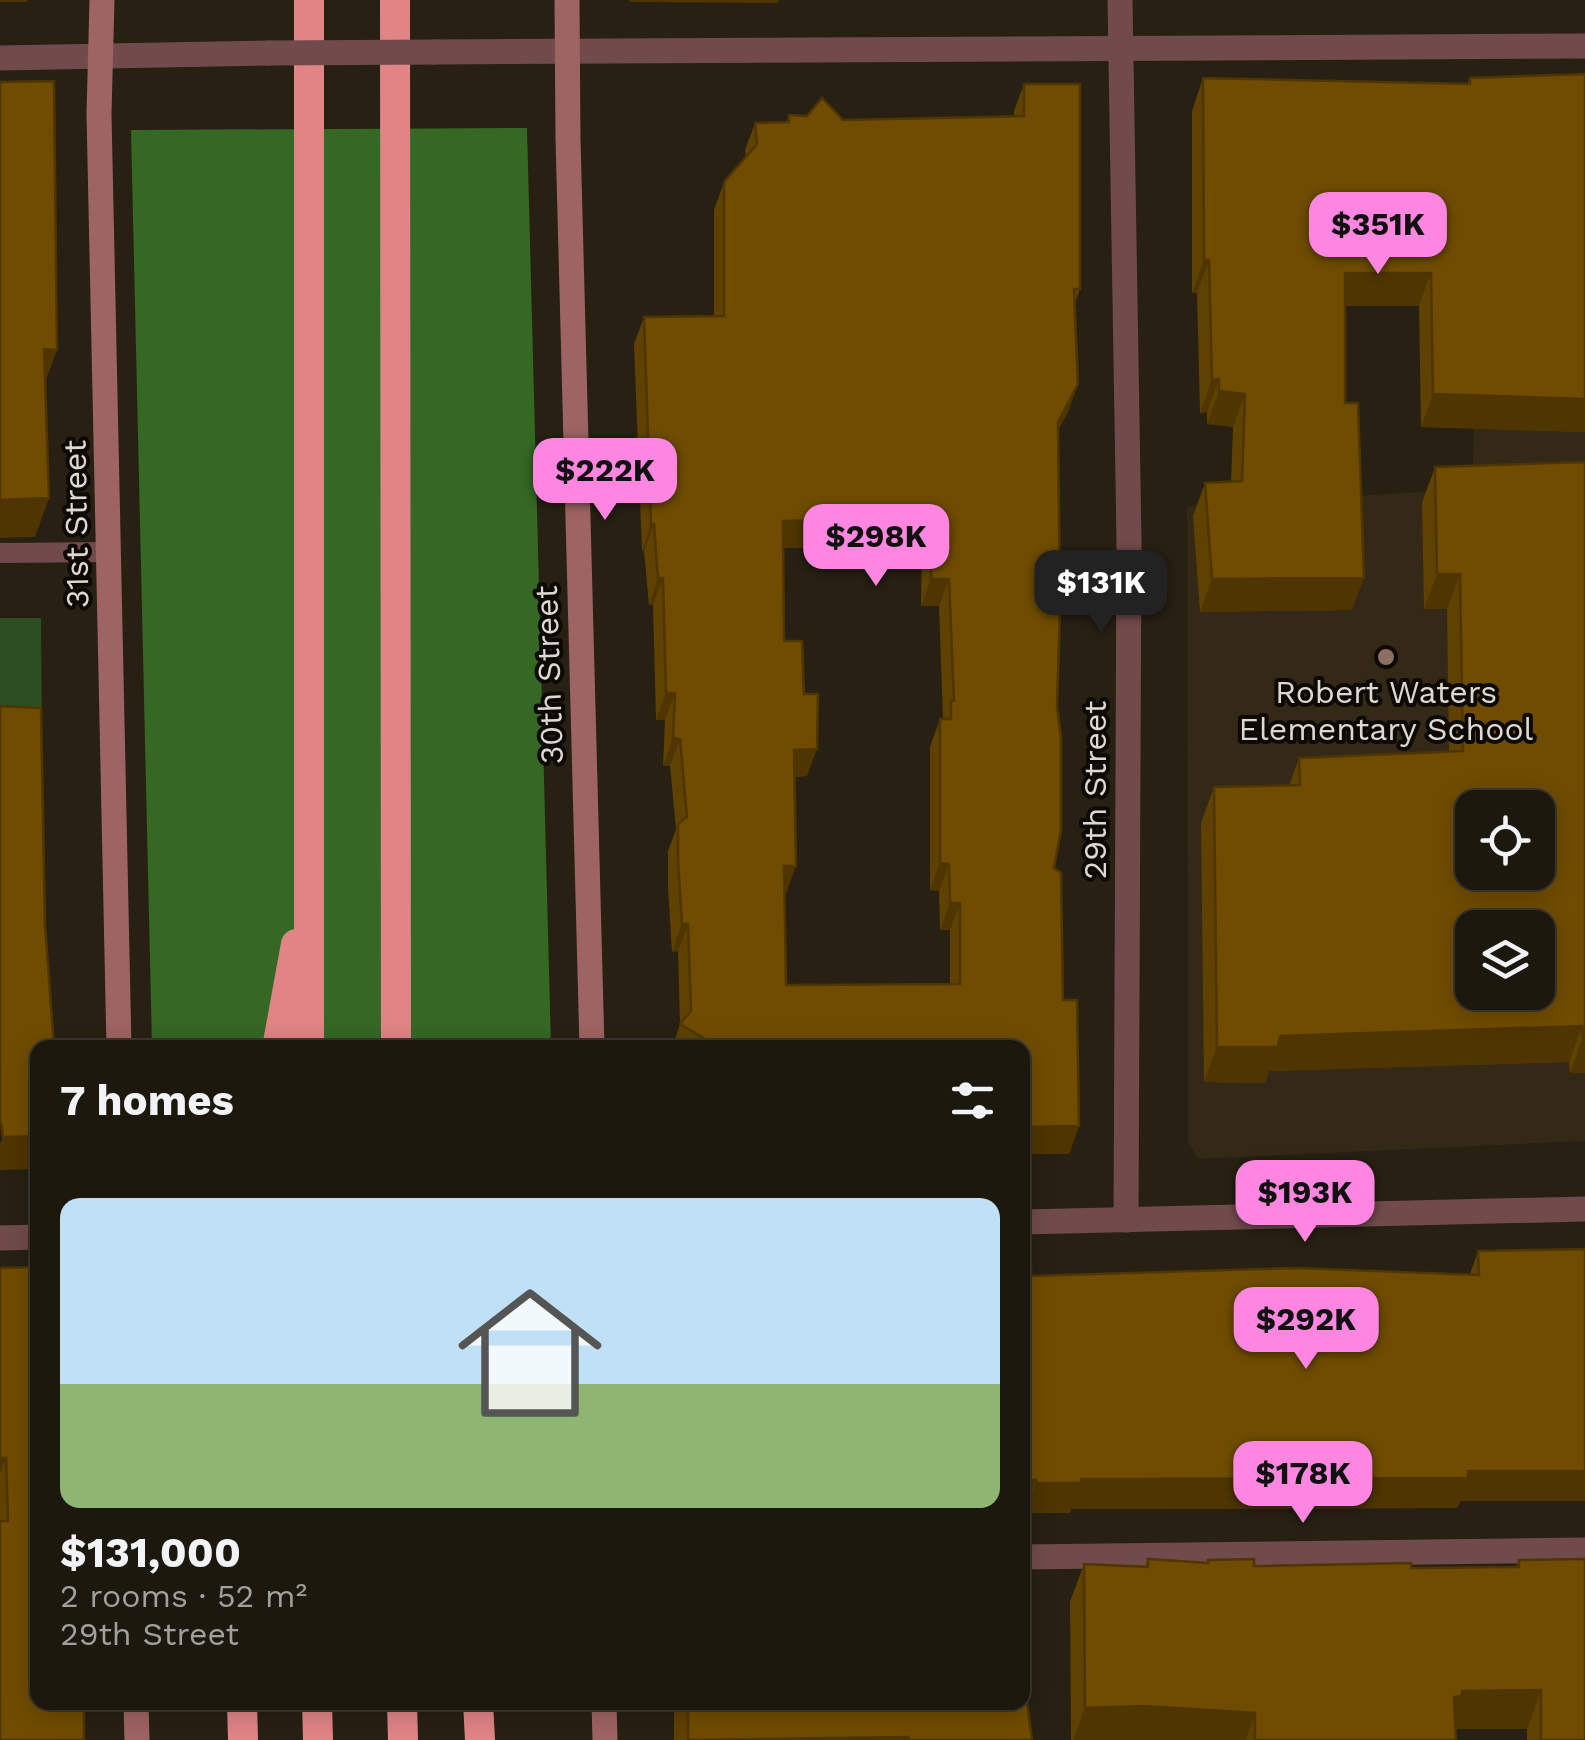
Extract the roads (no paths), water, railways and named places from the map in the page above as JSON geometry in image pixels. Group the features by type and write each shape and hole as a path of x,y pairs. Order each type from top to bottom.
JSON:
{"highway":[{"path":"308,1040 309,0"},
{"path":"395,0 396,1012 399,1040"},
{"path":"278,1040 311,862"},
{"path":"242,1710 243,1740"},
{"path":"317,1710 318,1740"},
{"path":"402,1710 403,1740"},
{"path":"478,1710 480,1740"}],"main road":[{"name":"31st Street","path":"102,0 119,1040"},
{"name":"30th Street","path":"567,0 592,1040"},
{"path":"136,1710 137,1740"},
{"path":"604,1710 605,1740"}],"street":[{"name":"29th Street","path":"1120,0 1128,540 1126,1220"},
{"path":"0,58 100,54 1585,46"},
{"path":"1030,1222 1585,1209"},
{"path":"0,1238 30,1237"},
{"path":"1030,1557 1585,1550"}],"lane":[{"path":"0,553 109,552"}],"place":[{"name":"Robert Waters Elementary School","path":"1386,657"}]}
